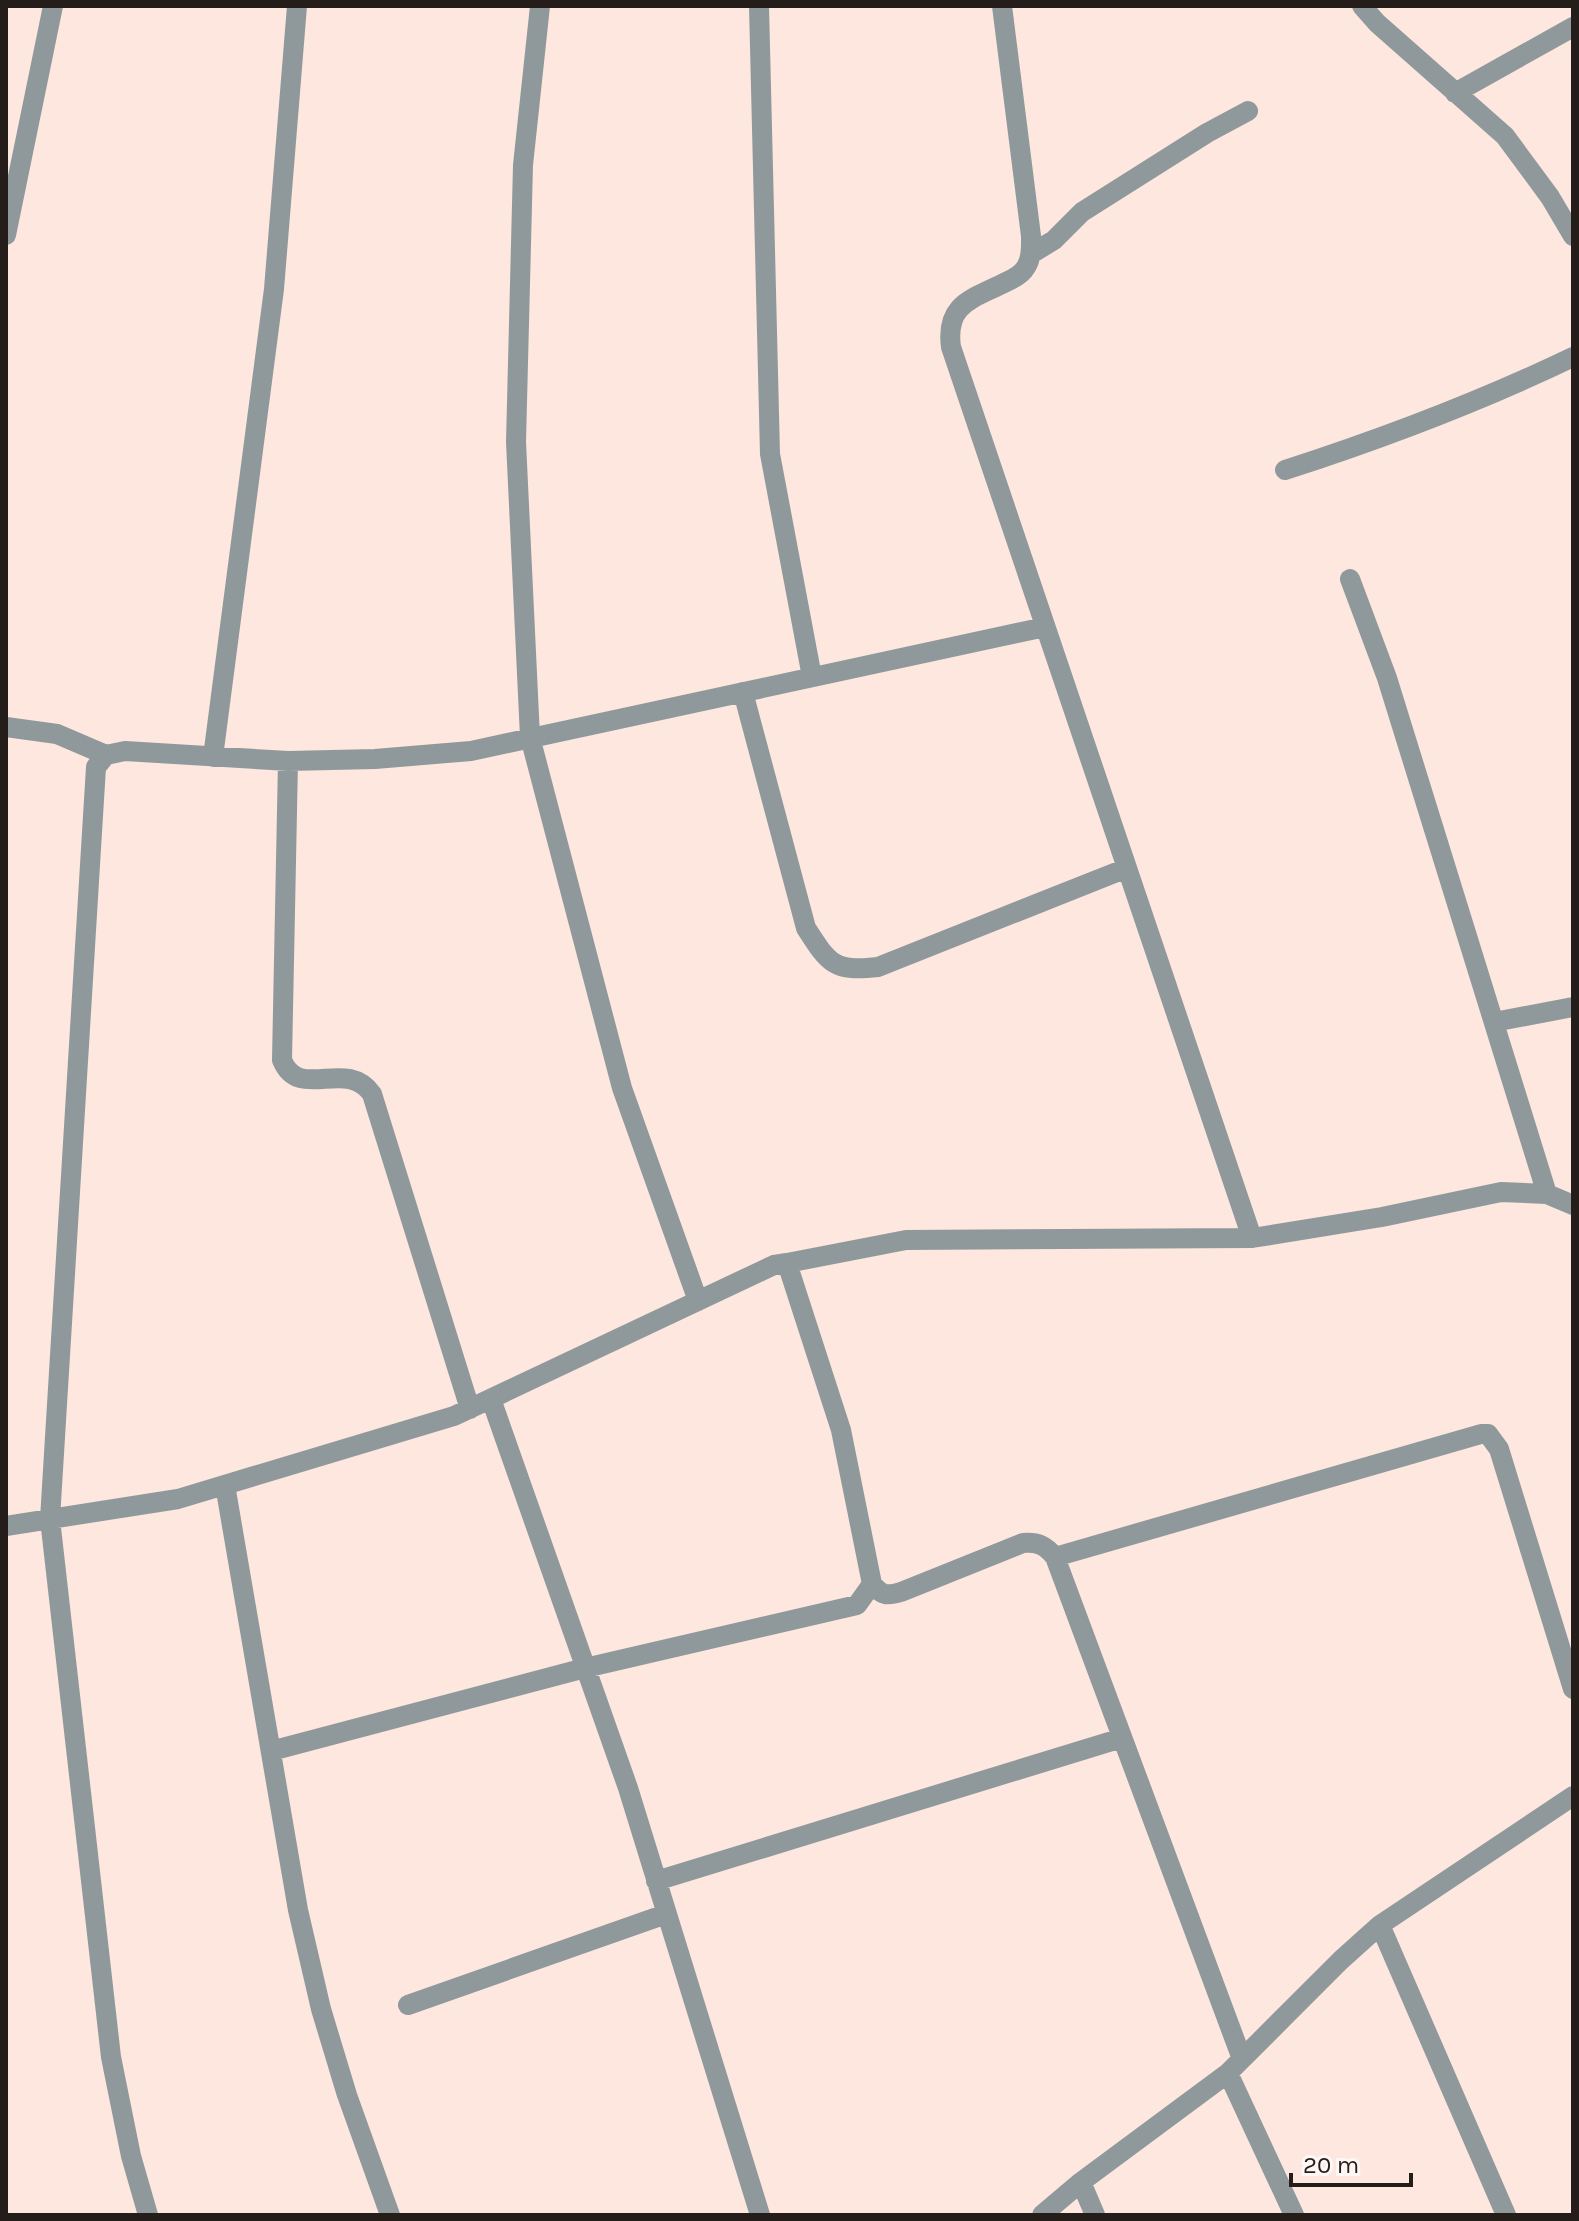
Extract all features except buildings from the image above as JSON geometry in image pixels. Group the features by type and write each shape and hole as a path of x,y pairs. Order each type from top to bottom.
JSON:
{"street":[{"path":"6,235 53,6"},
{"path":"213,757 274,289 297,6"},
{"path":"540,6 523,165 516,442 530,737 622,1088 698,1301"},
{"path":"759,6 770,454 812,677"},
{"path":"1002,6 1031,254 1025,269 1015,277 961,305 951,319 951,347 1252,1238"},
{"path":"1362,6 1505,136 1532,170 1573,236"},
{"path":"1455,93 1573,27"},
{"path":"1031,254 1054,240 1082,212 1207,133 1248,111"},
{"path":"1285,470 1453,411 1573,357"},
{"path":"1350,579 1387,678 1547,1194"},
{"path":"6,727 57,734 106,755 125,751 288,761 375,759 471,751 1045,627"},
{"path":"743,692 806,928 834,963 850,970 878,967 1127,868"},
{"path":"106,755 96,767 94,781 50,1519 111,2057 131,2156 148,2215"},
{"path":"288,761 282,1060 286,1071 293,1077 350,1077 360,1081 372,1094 470,1409"},
{"path":"1494,1022 1573,1007"},
{"path":"6,1526 178,1499 470,1409 774,1265 906,1240 1252,1238 1382,1217 1501,1192 1547,1194 1573,1205"},
{"path":"787,1263 841,1430 872,1584 879,1593 888,1596 1023,1543 1037,1542 1046,1546 1055,1557 1122,1738 1235,2066 1294,2215"},
{"path":"491,1399 628,1788 760,2215"},
{"path":"1055,1557 1488,1434 1499,1449 1573,1689"},
{"path":"225,1485 298,1910 321,2009 347,2095 390,2215"},
{"path":"271,1751 585,1668 857,1605 872,1584"},
{"path":"656,1881 1122,1738"},
{"path":"1042,2215 1235,2066 1380,1925 1573,1796"},
{"path":"408,2005 666,1914"},
{"path":"1380,1925 1506,2215"},
{"path":"1081,2182 1095,2215"}]}
